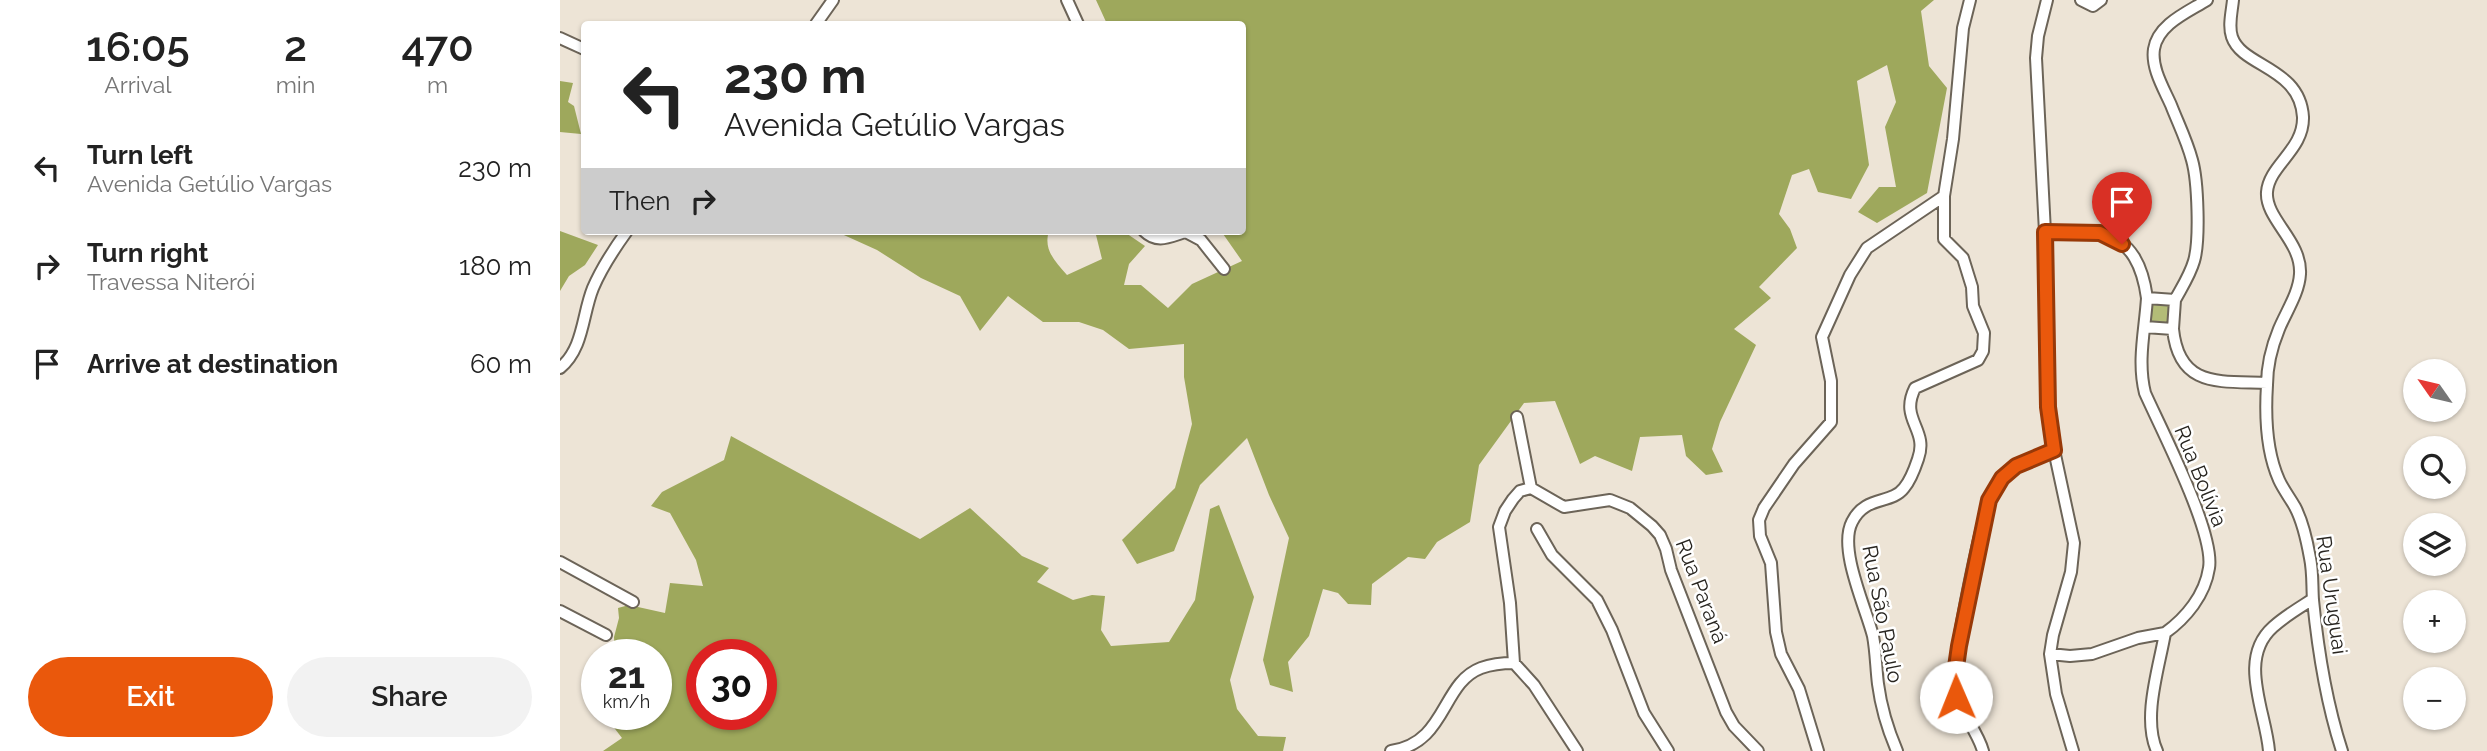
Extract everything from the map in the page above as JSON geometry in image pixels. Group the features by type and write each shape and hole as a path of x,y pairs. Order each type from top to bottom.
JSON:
{"street":[{"path":"818,21 833,0"},
{"path":"1067,0 1077,21"},
{"path":"1818,751 1799,689 1781,654 1776,632 1771,563 1759,531 1760,514 1807,447 1831,422 1831,381 1822,337 1850,275 1867,247 1944,196 1953,139 1963,28 1970,0"},
{"path":"2047,0 2038,36 2036,58 2045,232 2048,407 2054,450 2074,543 2071,572 2050,654 2056,694 2073,751"},
{"path":"2081,0 2093,6 2101,0"},
{"path":"2207,0 2160,33 2154,50 2159,78 2180,127 2194,172 2197,222 2195,259 2175,300 2175,346 2180,360 2200,377 2214,381 2267,383"},
{"name":"Rua Uruguai","path":"2233,0 2231,27 2235,43 2242,51 2288,82 2300,102 2302,115 2300,137 2274,174 2267,192 2278,222 2299,257 2300,275 2272,349 2266,417 2273,464 2296,508 2311,560 2313,599 2326,693 2342,751"},
{"path":"560,38 581,48"},
{"name":"Rua São Paulo","path":"1897,751 1882,706 1872,635 1852,565 1848,532 1860,510 1870,503 1895,495 1904,488 1914,469 1920,456 1920,441 1909,409 1915,388 1978,360 1983,351 1984,332 1973,306 1972,287 1963,258 1944,239 1944,196"},
{"name":"Rua Bolívia","path":"2045,232 2100,233 2122,244 2132,253 2143,272 2147,298 2140,365 2145,393 2183,477 2210,554 2207,575 2199,597 2182,620 2165,634"},
{"path":"560,368 574,354 592,290 607,260 624,235"},
{"path":"1148,235 1160,239 1172,235"},
{"path":"1192,235 1201,240 1224,269"},
{"path":"2147,298 2175,300"},
{"path":"2145,327 2173,329"},
{"path":"1517,418 1531,488 1525,488 1513,499 1499,527 1510,603 1514,663 1534,685 1577,751"},
{"path":"1983,751 1973,726 1959,704 1954,681 1984,516 1993,491 2006,474 2022,462 2054,450"},
{"name":"Rua Paraná","path":"1531,488 1564,507 1615,501 1637,512 1652,526 1666,549 1671,570 1726,712 1734,726 1758,751"},
{"path":"1537,529 1552,555 1597,600 1612,630 1644,713 1668,751"},
{"path":"560,562 632,602"},
{"path":"2269,751 2255,671 2257,654 2262,640 2271,628 2313,599"},
{"path":"560,611 606,635"},
{"path":"2050,654 2092,654 2138,638 2165,634 2151,713 2153,743 2157,751"},
{"path":"1391,751 1404,749 1422,740 1468,676 1480,668 1514,663"}],"green space":[{"path":"1096,0 1934,0 1921,11 1929,66 1947,88 1927,193 1877,223 1858,212 1879,187 1896,187 1885,127 1896,102 1887,65 1857,81 1869,165 1851,199 1818,192 1809,169 1792,175 1779,214 1790,229 1797,248 1759,287 1771,298 1734,329 1756,345 1720,422 1712,449 1723,472 1706,475 1686,456 1682,435 1640,437 1632,471 1595,456 1580,464 1555,401 1524,403 1479,465 1470,522 1437,542 1425,559 1408,557 1372,584 1371,605 1348,604 1338,593 1323,589 1309,636 1288,662 1293,692 1270,685 1263,660 1289,538 1247,438 1200,485 1174,551 1137,564 1122,540 1175,488 1192,424 1184,377 1184,344 1129,349 1103,330 1079,322 1043,322 1008,296 980,331 960,296 921,278 877,250 844,235 1048,235 1049,250 1067,275 1102,259 1096,235 1129,235 1145,246 1129,264 1124,285 1141,285 1168,308 1192,284 1242,261 1224,235 1246,235 1246,21 1106,21"},
{"path":"560,81 573,83 568,102 574,106 581,134 560,132"},
{"path":"560,231 598,245 585,265 569,276 560,291"},
{"path":"2160,302 2169,305 2168,324 2151,324 2150,304"},
{"path":"731,436 920,539 970,508 1022,556 1049,568 1037,582 1073,600 1092,595 1105,596 1101,630 1111,646 1169,642 1195,600 1210,509 1219,505 1254,597 1230,680 1237,709 1258,736 1286,737 1283,751 603,751 622,738 616,730 672,730 672,639 614,637 619,618 618,608 629,605 665,613 670,583 703,586 696,560 670,513 651,506 662,492 724,460"}],"route":[{"path":"1956,697 1955,669 1989,500 2002,478 2016,466 2054,450 2047,385 2045,232 2100,233 2122,244"}]}
